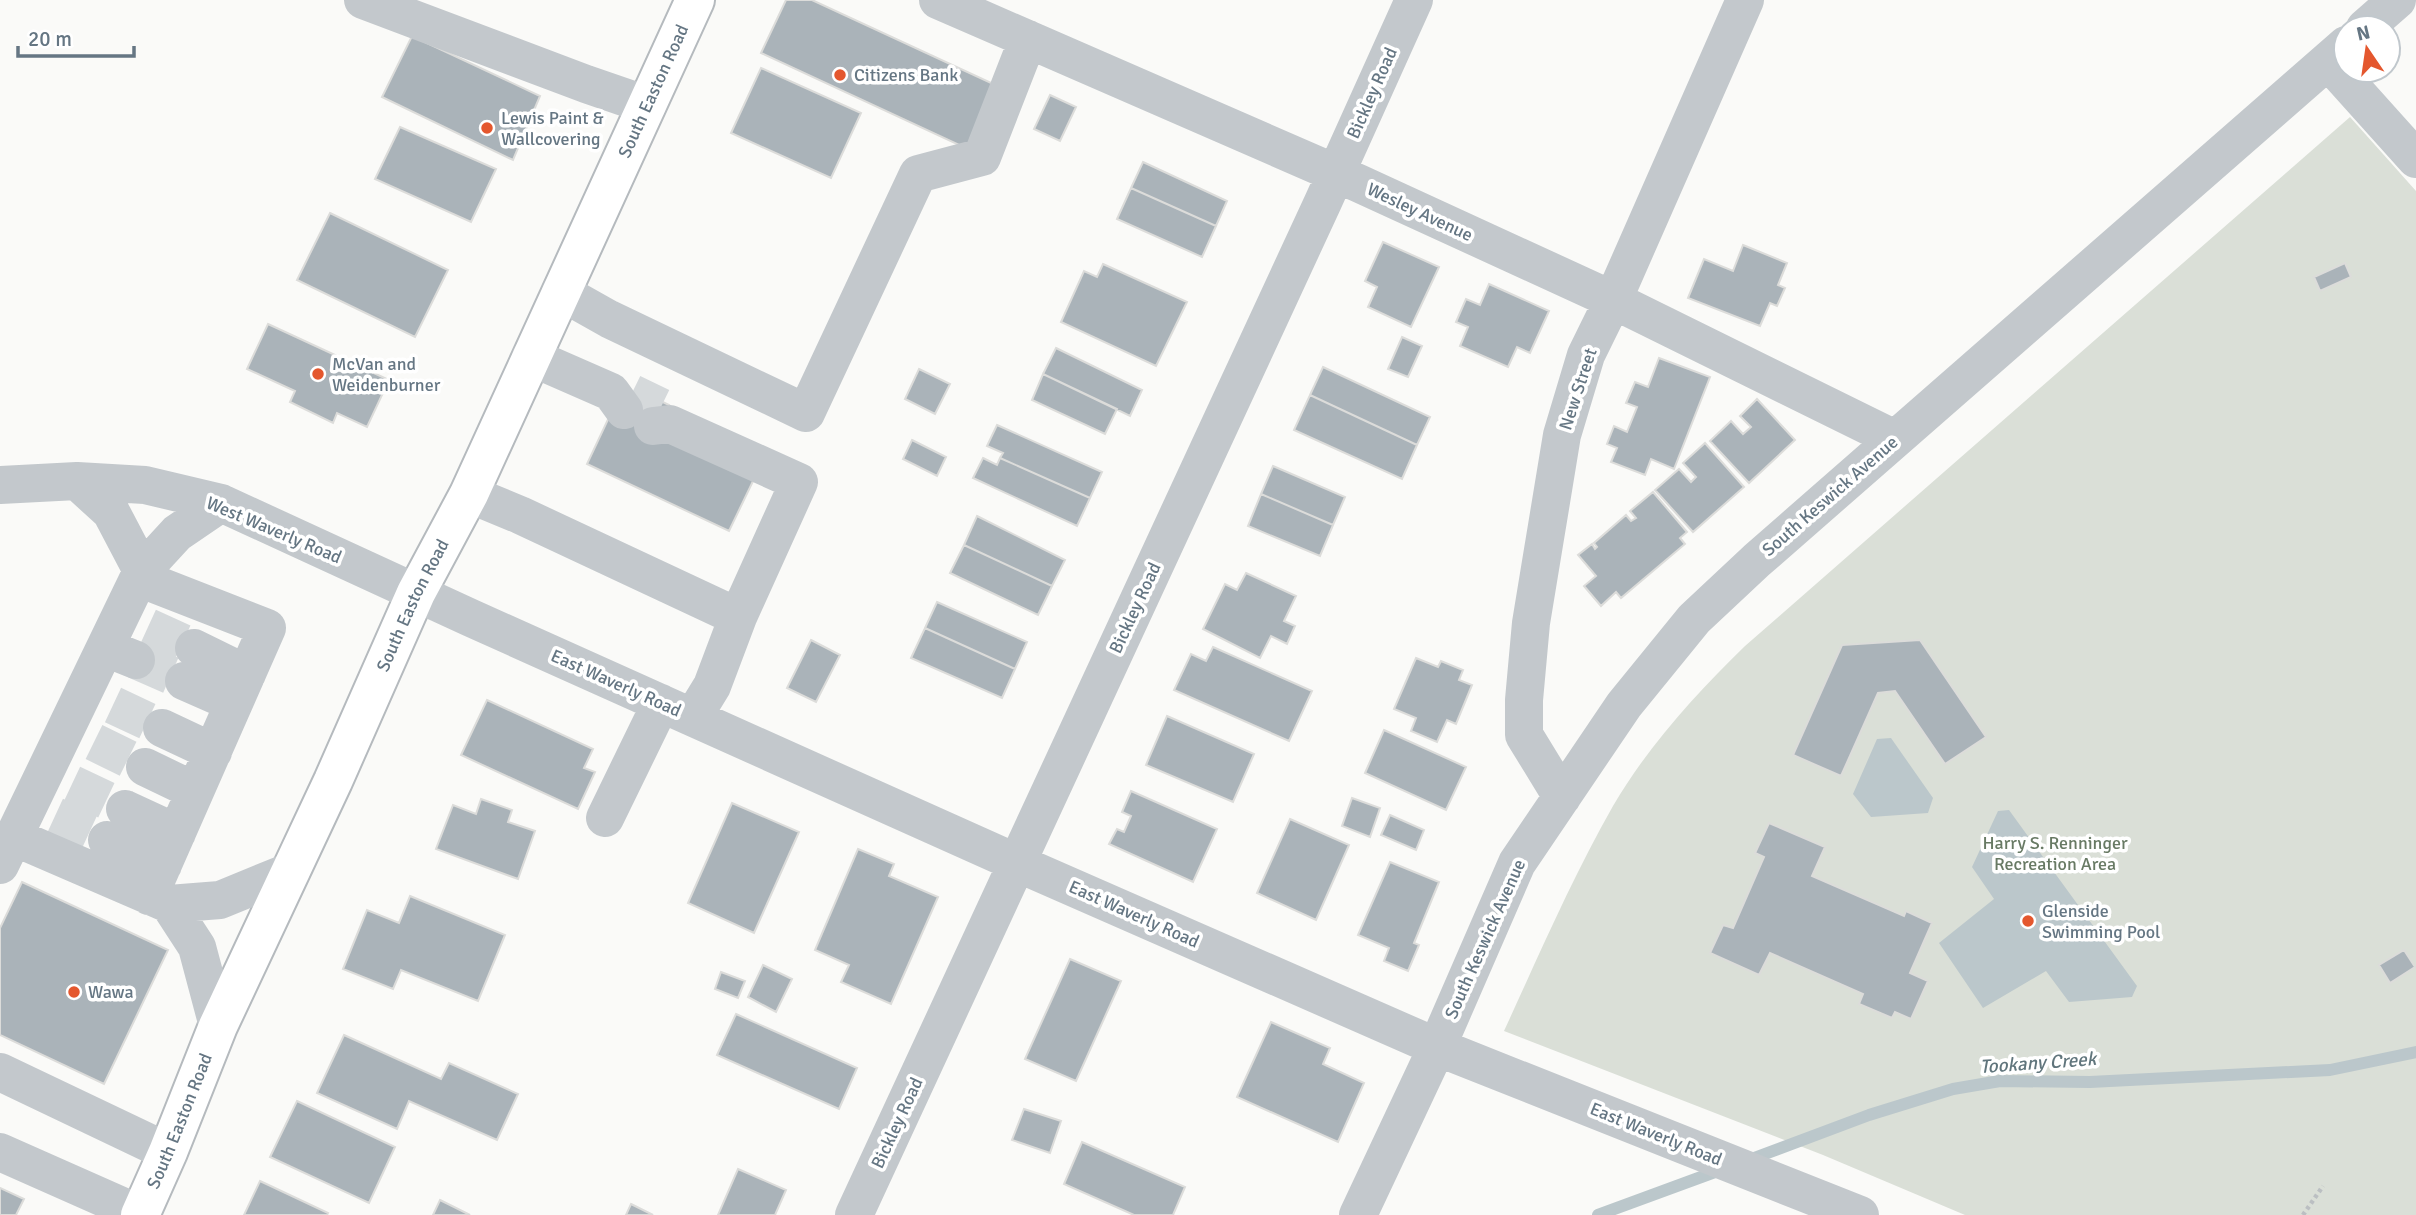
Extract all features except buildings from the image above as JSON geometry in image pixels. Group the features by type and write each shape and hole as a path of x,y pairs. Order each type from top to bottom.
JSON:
{"main road":[{"name":"South Easton Road","path":"140,1215 218,1026 416,593 468,494 695,0"}],"street":[{"path":"363,0 647,105"},
{"name":"Wesley Avenue","path":"938,0 1336,173 1613,300 1895,439"},
{"name":"Bickley Road","path":"854,1215 1414,0"},
{"name":"New Street","path":"1562,797 1524,735 1527,655 1562,436 1586,355 1613,300 1745,0"},
{"path":"2381,14 2397,0"},
{"path":"561,292 609,320 806,413 918,174 982,157 1028,39"},
{"name":"South Keswick Avenue","path":"1358,1215 1437,1047 1517,863 1624,705 1694,619 1757,560 2332,57"},
{"path":"2360,84 2416,159"},
{"path":"531,357 799,482 738,617 712,686 677,710 605,818"},
{"path":"77,481 111,512 140,575 267,628 195,792 164,874"},
{"name":"West Waverly Road","path":"0,485 77,481 145,485 221,503 416,593"},
{"path":"468,494 520,515 738,617"},
{"path":"221,503 177,533 140,575 128,637 80,735 36,813 220,900 291,871"},
{"name":"East Waverly Road","path":"416,593 1017,863 1437,1047 1860,1215"},
{"path":"189,665 241,688"},
{"path":"162,728 213,752"},
{"path":"145,767 195,792"},
{"path":"116,824 164,874 198,947 218,1026"},
{"path":"0,1072 168,1152"},
{"path":"0,1152 140,1215"}],"path":[{"path":"2303,1215 2323,1186"}],"green space":[{"name":"Harry S. Renninger Recreation Area","path":"2350,117 2416,191 2416,1215 1965,1215 1823,1155 1504,1031 1570,889 1613,806 1657,742 1691,702 1745,646"}],"shaded area":[{"path":"1891,738 1933,798 1928,813 1871,817 1853,794 1877,739"},
{"name":"Glenside Swimming Pool","path":"2009,810 2137,986 2132,997 2069,1002 2046,971 1983,1008 1939,943 1994,899 1972,867 1998,811"}],"waterway":[{"name":"Tookany Creek","path":"1746,1161 1869,1115 1953,1089 2000,1081 2090,1082 2330,1070 2416,1052"},
{"name":"Tookany Creek","path":"1598,1215 1723,1169"}],"tunnel":[{"path":"632,393 661,407"},
{"path":"148,627 194,648"},
{"path":"136,660 184,681"},
{"path":"113,705 162,728"},
{"path":"94,742 145,767"},
{"path":"72,784 125,809"},
{"path":"55,816 107,840"}],"place":[{"name":"Citizens Bank","path":"840,75"},
{"name":"Lewis Paint & Wallcovering","path":"487,128"},
{"name":"McVan and Weidenburner","path":"318,374"},
{"name":"Glenside Swimming Pool","path":"2028,921"},
{"name":"Wawa","path":"74,992"}]}
